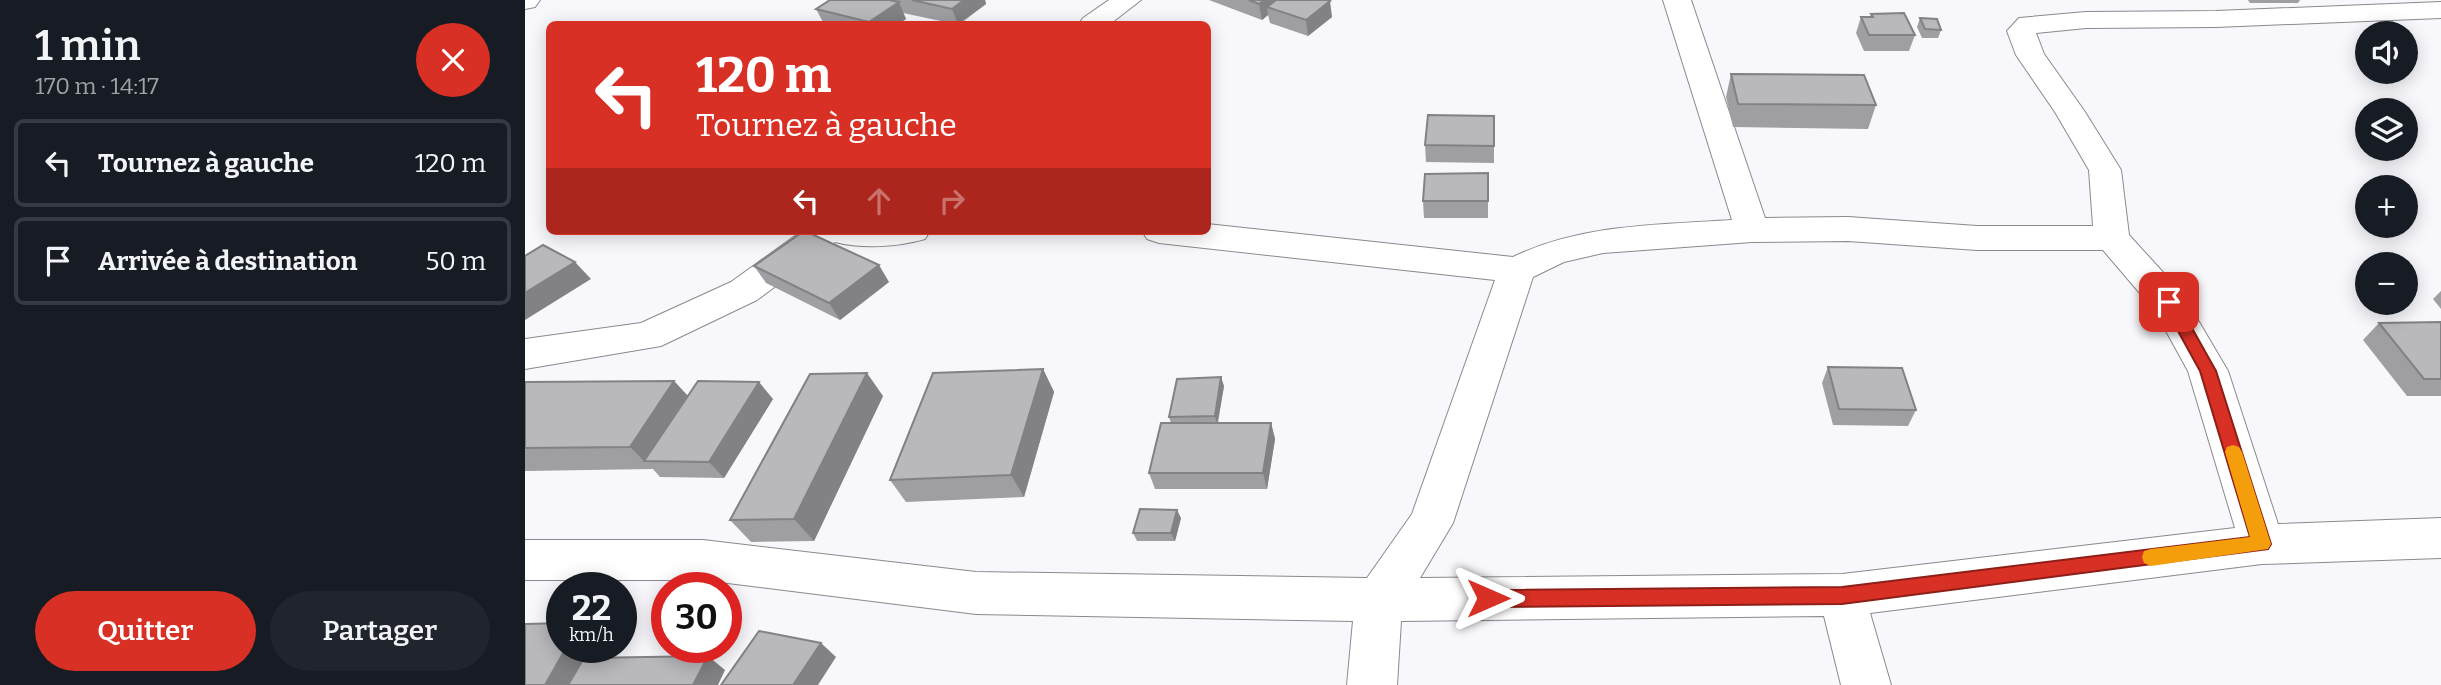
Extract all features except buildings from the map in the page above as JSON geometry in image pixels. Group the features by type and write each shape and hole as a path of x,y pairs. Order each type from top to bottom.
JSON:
{"street":[{"path":"1098,21 1127,0"},
{"path":"1677,0 1752,230"},
{"path":"2262,544 2208,371 2169,302 2112,238 2105,170 2070,112 2030,55 2021,31 2029,24 2086,20 2216,19 2441,10"},
{"path":"1196,235 1517,270 1554,252 1603,242 1752,230 1848,229 1977,238 2112,238"},
{"path":"525,354 647,336 744,291 821,235"},
{"path":"1372,685 1379,600 1431,523 1517,270"},
{"path":"525,560 703,560 976,593 1379,600 1842,595 2262,544 2441,538"},
{"path":"1842,595 1866,685"}],"slow traffic":[{"path":"2151,557 2262,544 2233,452"}],"route":[{"path":"1488,598 1842,595 2262,544 2208,371 2169,302"}]}
